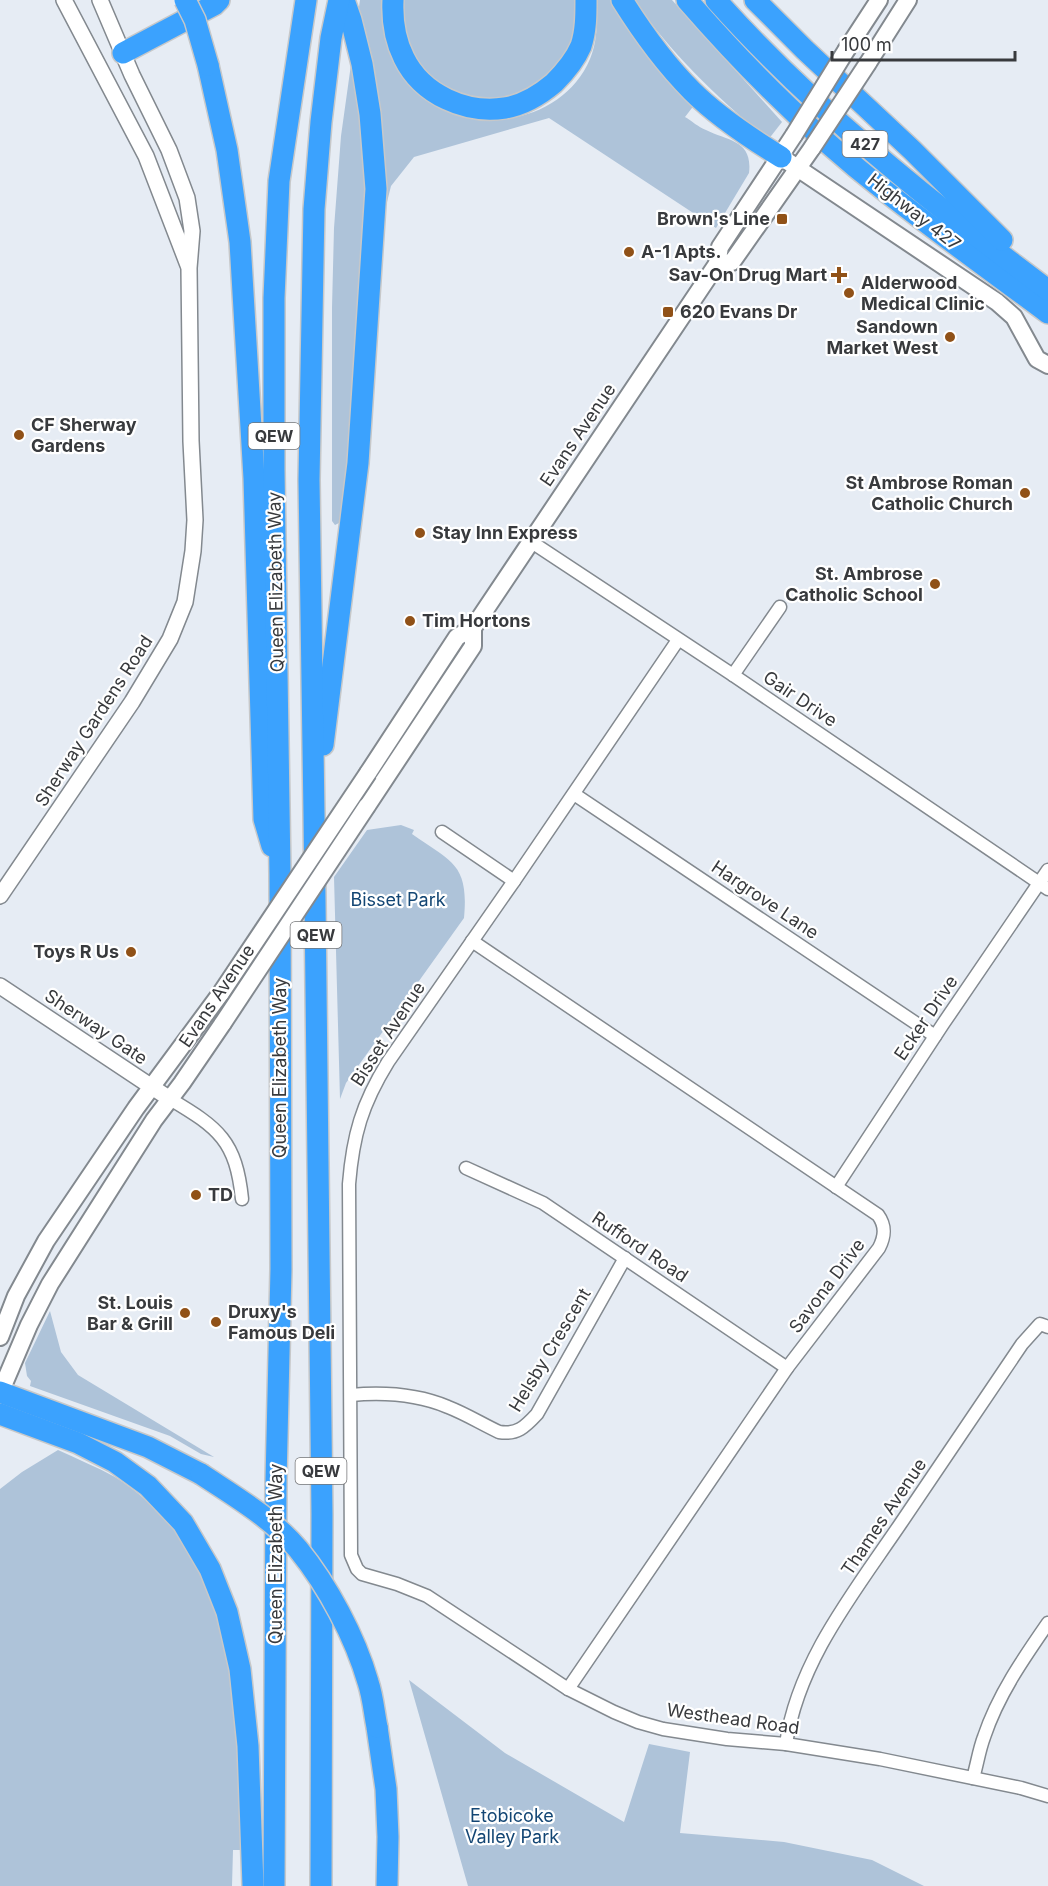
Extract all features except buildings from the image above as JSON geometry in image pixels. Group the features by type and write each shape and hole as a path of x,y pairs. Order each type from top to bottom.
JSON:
{"highway":[{"path":"185,0 195,20 208,65 227,150 240,242 254,478 264,819 280,874"},
{"path":"123,53 169,30 219,0"},
{"name":"Queen Elizabeth Way","path":"274,1886 276,1481 281,1269 280,874 274,298 279,181 306,0"},
{"name":"Queen Elizabeth Way","path":"321,1886 322,1514 309,480 314,209 331,38 339,0"},
{"path":"314,814 336,653 358,463 376,189 370,114 362,64 344,0"},
{"path":"393,0 394,28 399,45 404,60 415,74 430,89 446,99 467,106 489,109 507,108 543,93 561,76 572,62 581,44 586,0"},
{"path":"621,0 665,61 693,92 727,121 781,157"},
{"name":"Highway 427","path":"687,0 765,84 830,145 883,190 1048,314"},
{"name":"Highway 427","path":"716,0 755,44 794,82 899,174 1048,290"},
{"path":"755,0 912,150 1010,248 1027,274"},
{"path":"770,0 805,50"},
{"path":"0,1393 148,1447 201,1474 236,1497 297,1548 317,1576 348,1631 369,1683 386,1789 387,1886"},
{"path":"0,1414 78,1443 123,1468 148,1486 183,1523 210,1569 227,1612 240,1669 248,1746 253,1886"}],"main road":[{"name":"Evans Avenue","path":"0,1337 16,1296 38,1253 136,1107 221,993 457,637 473,628 717,264 720,247 781,157 879,0"},
{"name":"Evans Avenue","path":"717,264 732,262 799,168 908,0"},
{"path":"781,157 998,302 1014,317 1037,359 1048,365"},
{"name":"Evans Avenue","path":"0,1393 29,1325 50,1284 148,1129 223,1023 473,646 473,628"}],"street":[{"name":"Sherway Gardens Road","path":"64,0 146,156 189,268"},
{"name":"Sherway Gardens Road","path":"0,896 145,682 170,639 185,602 193,551 195,520 191,441 189,268 192,231 187,198 169,150 132,75 100,0"},
{"path":"99,67 123,53"},
{"path":"108,86 132,75"},
{"name":"Gair Drive","path":"530,541 733,675 1044,886"},
{"path":"733,675 780,607"},
{"name":"Bisset Avenue","path":"351,1555 349,1184 352,1151 364,1108 375,1083 393,1054 678,640"},
{"name":"Hargrove Lane","path":"574,794 935,1036"},
{"path":"442,832 514,881"},
{"name":"Ecker Drive","path":"836,1187 935,1036 1044,886 1048,870"},
{"name":"Savona Drive","path":"472,941 878,1215 884,1228 884,1236 879,1248 787,1368 568,1689"},
{"name":"Sherway Gate","path":"0,986 170,1099"},
{"path":"170,1099 211,1126 225,1140 236,1165 242,1199"},
{"name":"Rufford Road","path":"466,1168 543,1203 787,1368"},
{"name":"Helsby Crescent","path":"351,1395 381,1392 427,1400 448,1407 499,1432 518,1432 537,1414 625,1258"},
{"name":"Thames Avenue","path":"786,1744 789,1723 808,1671 836,1621 1022,1344 1044,1326"},
{"name":"Westhead Road","path":"351,1555 357,1569 362,1574 427,1596 568,1689 614,1712 663,1730 786,1744 880,1759 1021,1788 1048,1796"},
{"path":"973,1778 983,1739 1001,1696 1048,1623"}],"green space":[{"path":"360,0 385,0 387,41 394,60 409,80 445,110 465,117 486,119 528,114 548,105 565,93 579,78 593,52 597,0 612,0 695,104 685,117 703,129 737,143 743,148 749,162 749,173 716,228 549,118 414,157 391,186 363,298 341,518 335,525 332,521 334,228 341,136"},
{"path":"401,0 577,0 573,42 556,69 523,94 490,101 456,95 428,76 407,47"},
{"path":"634,0 672,0 782,122 768,140 696,74 664,39"},
{"name":"Bisset Park","path":"401,825 414,830 412,834 438,851 455,866 464,886 464,918 346,1083 340,1099 334,877 367,830"},
{"path":"50,1311 61,1352 78,1375 214,1457 201,1454 170,1436 30,1386 31,1381 27,1376 25,1363"},
{"path":"58,1450 115,1477 161,1515 197,1563 214,1599 226,1654 250,1850 233,1850 232,1886 0,1886 0,1489 22,1472"},
{"name":"Etobicoke Valley Park","path":"409,1680 505,1753 624,1822 649,1744 690,1752 680,1833 784,1842 872,1860 924,1886 468,1886"}],"place":[{"name":"Brown's Line","path":"782,219"},
{"name":"A-1 Apts.","path":"629,252"},
{"name":"Sav-On Drug Mart","path":"839,275"},
{"name":"Alderwood Medical Clinic","path":"849,293"},
{"name":"620 Evans Dr","path":"668,312"},
{"name":"Sandown Market West","path":"950,337"},
{"name":"CF Sherway Gardens","path":"19,435"},
{"name":"St Ambrose Roman Catholic Church","path":"1025,493"},
{"name":"Stay Inn Express","path":"420,533"},
{"name":"St. Ambrose Catholic School","path":"935,584"},
{"name":"Tim Hortons","path":"410,621"},
{"name":"Toys R Us","path":"131,952"},
{"name":"TD","path":"196,1195"},
{"name":"St. Louis Bar & Grill","path":"185,1313"},
{"name":"Druxy's Famous Deli","path":"216,1322"}]}
